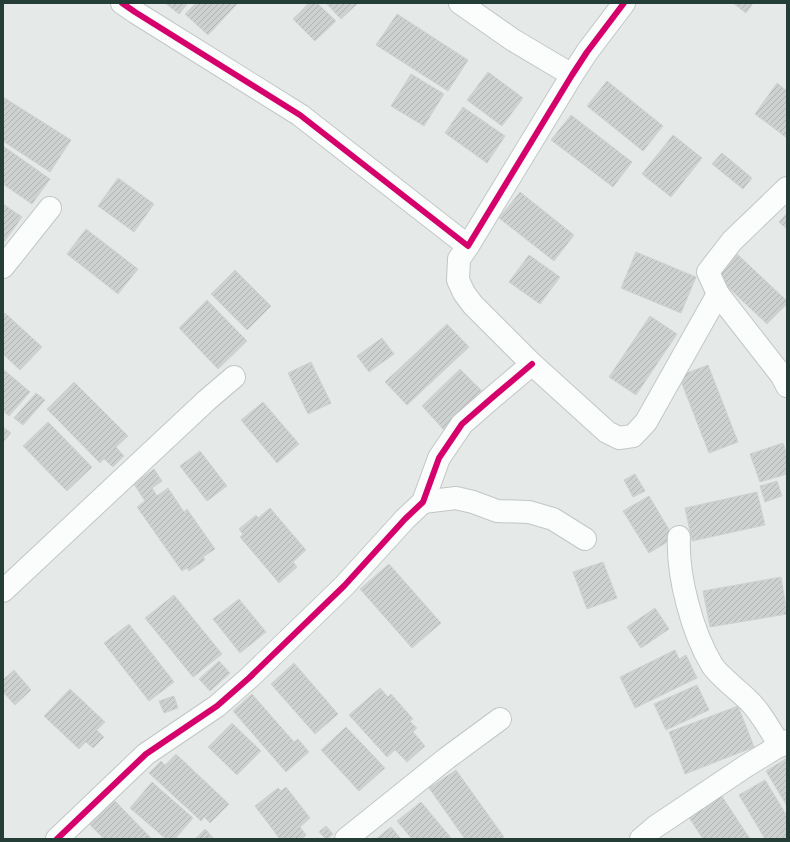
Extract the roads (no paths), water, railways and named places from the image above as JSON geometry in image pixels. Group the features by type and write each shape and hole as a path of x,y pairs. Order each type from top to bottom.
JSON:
{"street":[{"path":"122,3 300,115 468,246"},
{"path":"460,3 514,40 572,75"},
{"path":"624,3 587,52 572,75 459,259 458,280 464,293 473,304 532,364 607,432 619,438 633,436 646,422 718,294"},
{"path":"787,188 732,241 708,272 718,294 782,376 787,386"},
{"path":"3,267 50,208"},
{"path":"57,839 146,754 217,706 249,678 344,586 405,519 423,502 439,458 462,424 532,364"},
{"path":"3,591 234,377"},
{"path":"423,502 456,498 497,511 529,512 553,520 585,539"},
{"path":"641,839 655,827 746,766 783,744 748,700 712,666 694,628 678,554 679,537"},
{"path":"346,839 447,758 500,719"}]}
